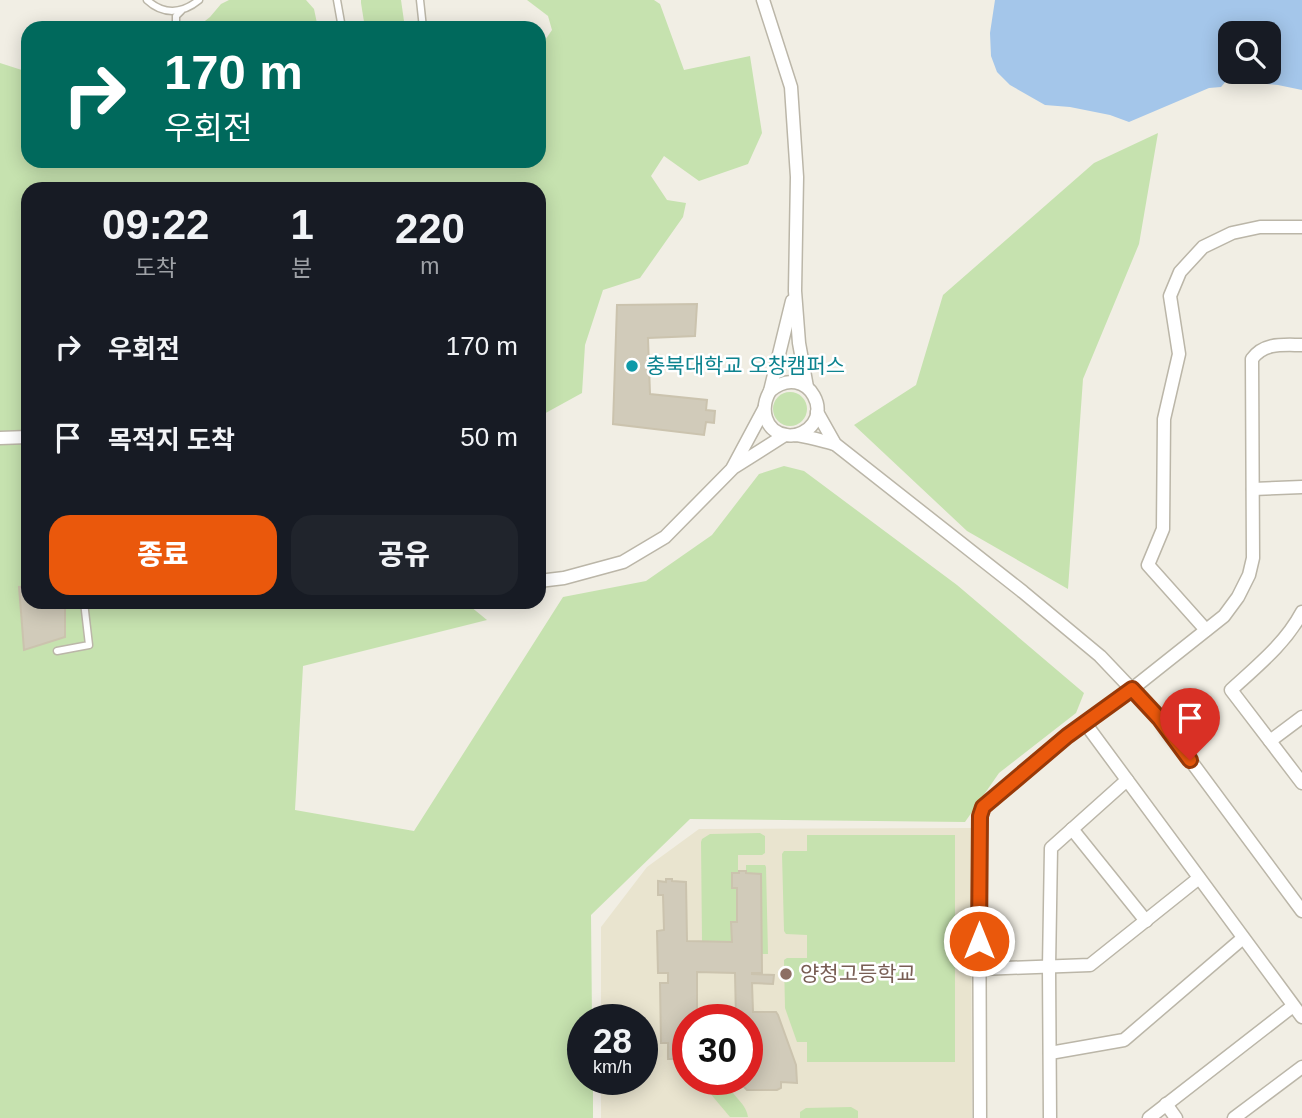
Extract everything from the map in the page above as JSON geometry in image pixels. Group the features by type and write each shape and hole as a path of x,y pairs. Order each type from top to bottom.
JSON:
{"street":[{"path":"764,0 791,87 797,177 795,291 799,343 807,387"},
{"path":"1206,630 1148,565 1163,529 1164,419 1178,354 1170,296 1180,272 1203,247 1241,231 1302,227"},
{"path":"770,391 795,291"},
{"path":"981,1118 979,830 983,807 1025,770 1224,616 1238,597 1249,575 1253,558 1252,359 1262,349 1272,346 1302,345"},
{"path":"546,580 623,562 665,537 733,468 790,435 803,433 810,428 817,412 814,395 807,387 793,382 777,385 765,399 765,418 770,426 776,432 790,435 835,444"},
{"path":"733,468 764,408"},
{"path":"817,412 835,444 1100,656 1159,718 1302,911"},
{"path":"0,439 21,438"},
{"path":"1253,489 1302,487"},
{"path":"1302,612 1292,630 1262,663 1231,690 1302,783"},
{"path":"1270,741 1302,717"},
{"path":"1085,723 1302,1017"},
{"path":"1050,1118 1051,848 1127,780"},
{"path":"1072,830 1146,920"},
{"path":"980,969 1090,965 1199,878"},
{"path":"1050,1053 1124,1040 1243,938"},
{"path":"1149,1118 1293,1006"},
{"path":"1234,1118 1302,1067"},
{"path":"1166,1104 1176,1118"}],"lane":[{"path":"147,0 171,15 174,21"},
{"path":"176,21 176,16 199,0"},
{"path":"337,0 341,21"},
{"path":"420,0 422,21"},
{"path":"165,11 184,10"},
{"path":"57,651 89,645 85,609"}],"shaded area":[{"name":"양청고등학교","path":"971,828 972,1118 601,1118 601,1095 658,1095 658,1004 601,1004 601,927 647,867 699,829"}],"green space":[{"path":"229,0 306,0 314,9 317,21 205,21 221,4"},
{"path":"361,0 401,0 404,21 364,21"},
{"path":"527,0 654,0 660,4 684,70 750,56 762,133 748,164 699,181 664,156 651,176 667,200 686,203 683,217 640,278 603,290 585,345 582,393 546,413 546,182 21,182 21,609 474,609 487,620 303,666 295,810 414,831 563,597 646,581 712,535 759,474 784,466 804,471 957,585 1084,693 1076,713 999,773 965,822 690,819 591,915 592,1004 567,1004 567,1095 593,1095 593,1118 0,1118 0,63 21,70 21,168 546,168 546,39 552,30 548,16"},
{"path":"1158,133 1139,244 1083,379 1068,589 967,531 854,425 916,385 943,295 1094,163"},
{"path":"790,392 802,397 807,409 802,421 790,426 778,421 773,409 778,397"},
{"path":"760,833 765,836 765,853 738,855 738,873 732,873 732,887 737,888 737,922 731,922 732,942 702,941 702,839 710,834"},
{"path":"807,835 955,835 955,1062 807,1062 807,1042 797,1042 785,1008 784,960 807,958 807,935 786,934 784,931 782,854 784,851 807,851"},
{"path":"746,865 766,867 768,954 762,954 761,874 746,873"},
{"path":"712,1095 735,1095 747,1111 748,1117 730,1117"},
{"path":"851,1107 858,1111 858,1118 800,1118 800,1112 806,1108"}],"water":[{"path":"995,0 1302,0 1302,90 1268,84 1281,84 1281,21 1218,21 1218,84 1224,84 1221,87 1209,88 1129,122 1110,115 1045,105 1010,85 997,72 991,56 990,33"}],"building":[{"name":"충북대학교 오창캠퍼스","path":"697,304 695,336 648,338 650,394 707,400 706,410 715,411 714,423 706,422 704,435 613,424 617,305"},
{"path":"19,587 21,609 65,609 65,637 24,650"},
{"path":"746,871 761,874 762,973 752,974 774,975 773,984 752,983 753,1004 736,1004 735,973 697,972 697,1004 672,1004 672,1059 668,1059 668,1043 661,1043 660,983 668,983 668,973 658,973 657,931 664,930 663,895 658,895 658,881 666,882 666,879 672,879 686,882 687,941 732,942 731,922 737,922 737,888 732,888 732,873"},
{"path":"763,1012 776,1012 778,1015 796,1065 797,1083 781,1082 781,1088 763,1090"}],"place":[{"name":"충북대학교 오창캠퍼스","path":"632,366"},
{"name":"양청고등학교","path":"786,974"}],"route":[{"path":"979,941 980,816 983,807 1025,770 1132,689 1159,718 1190,760"}]}
